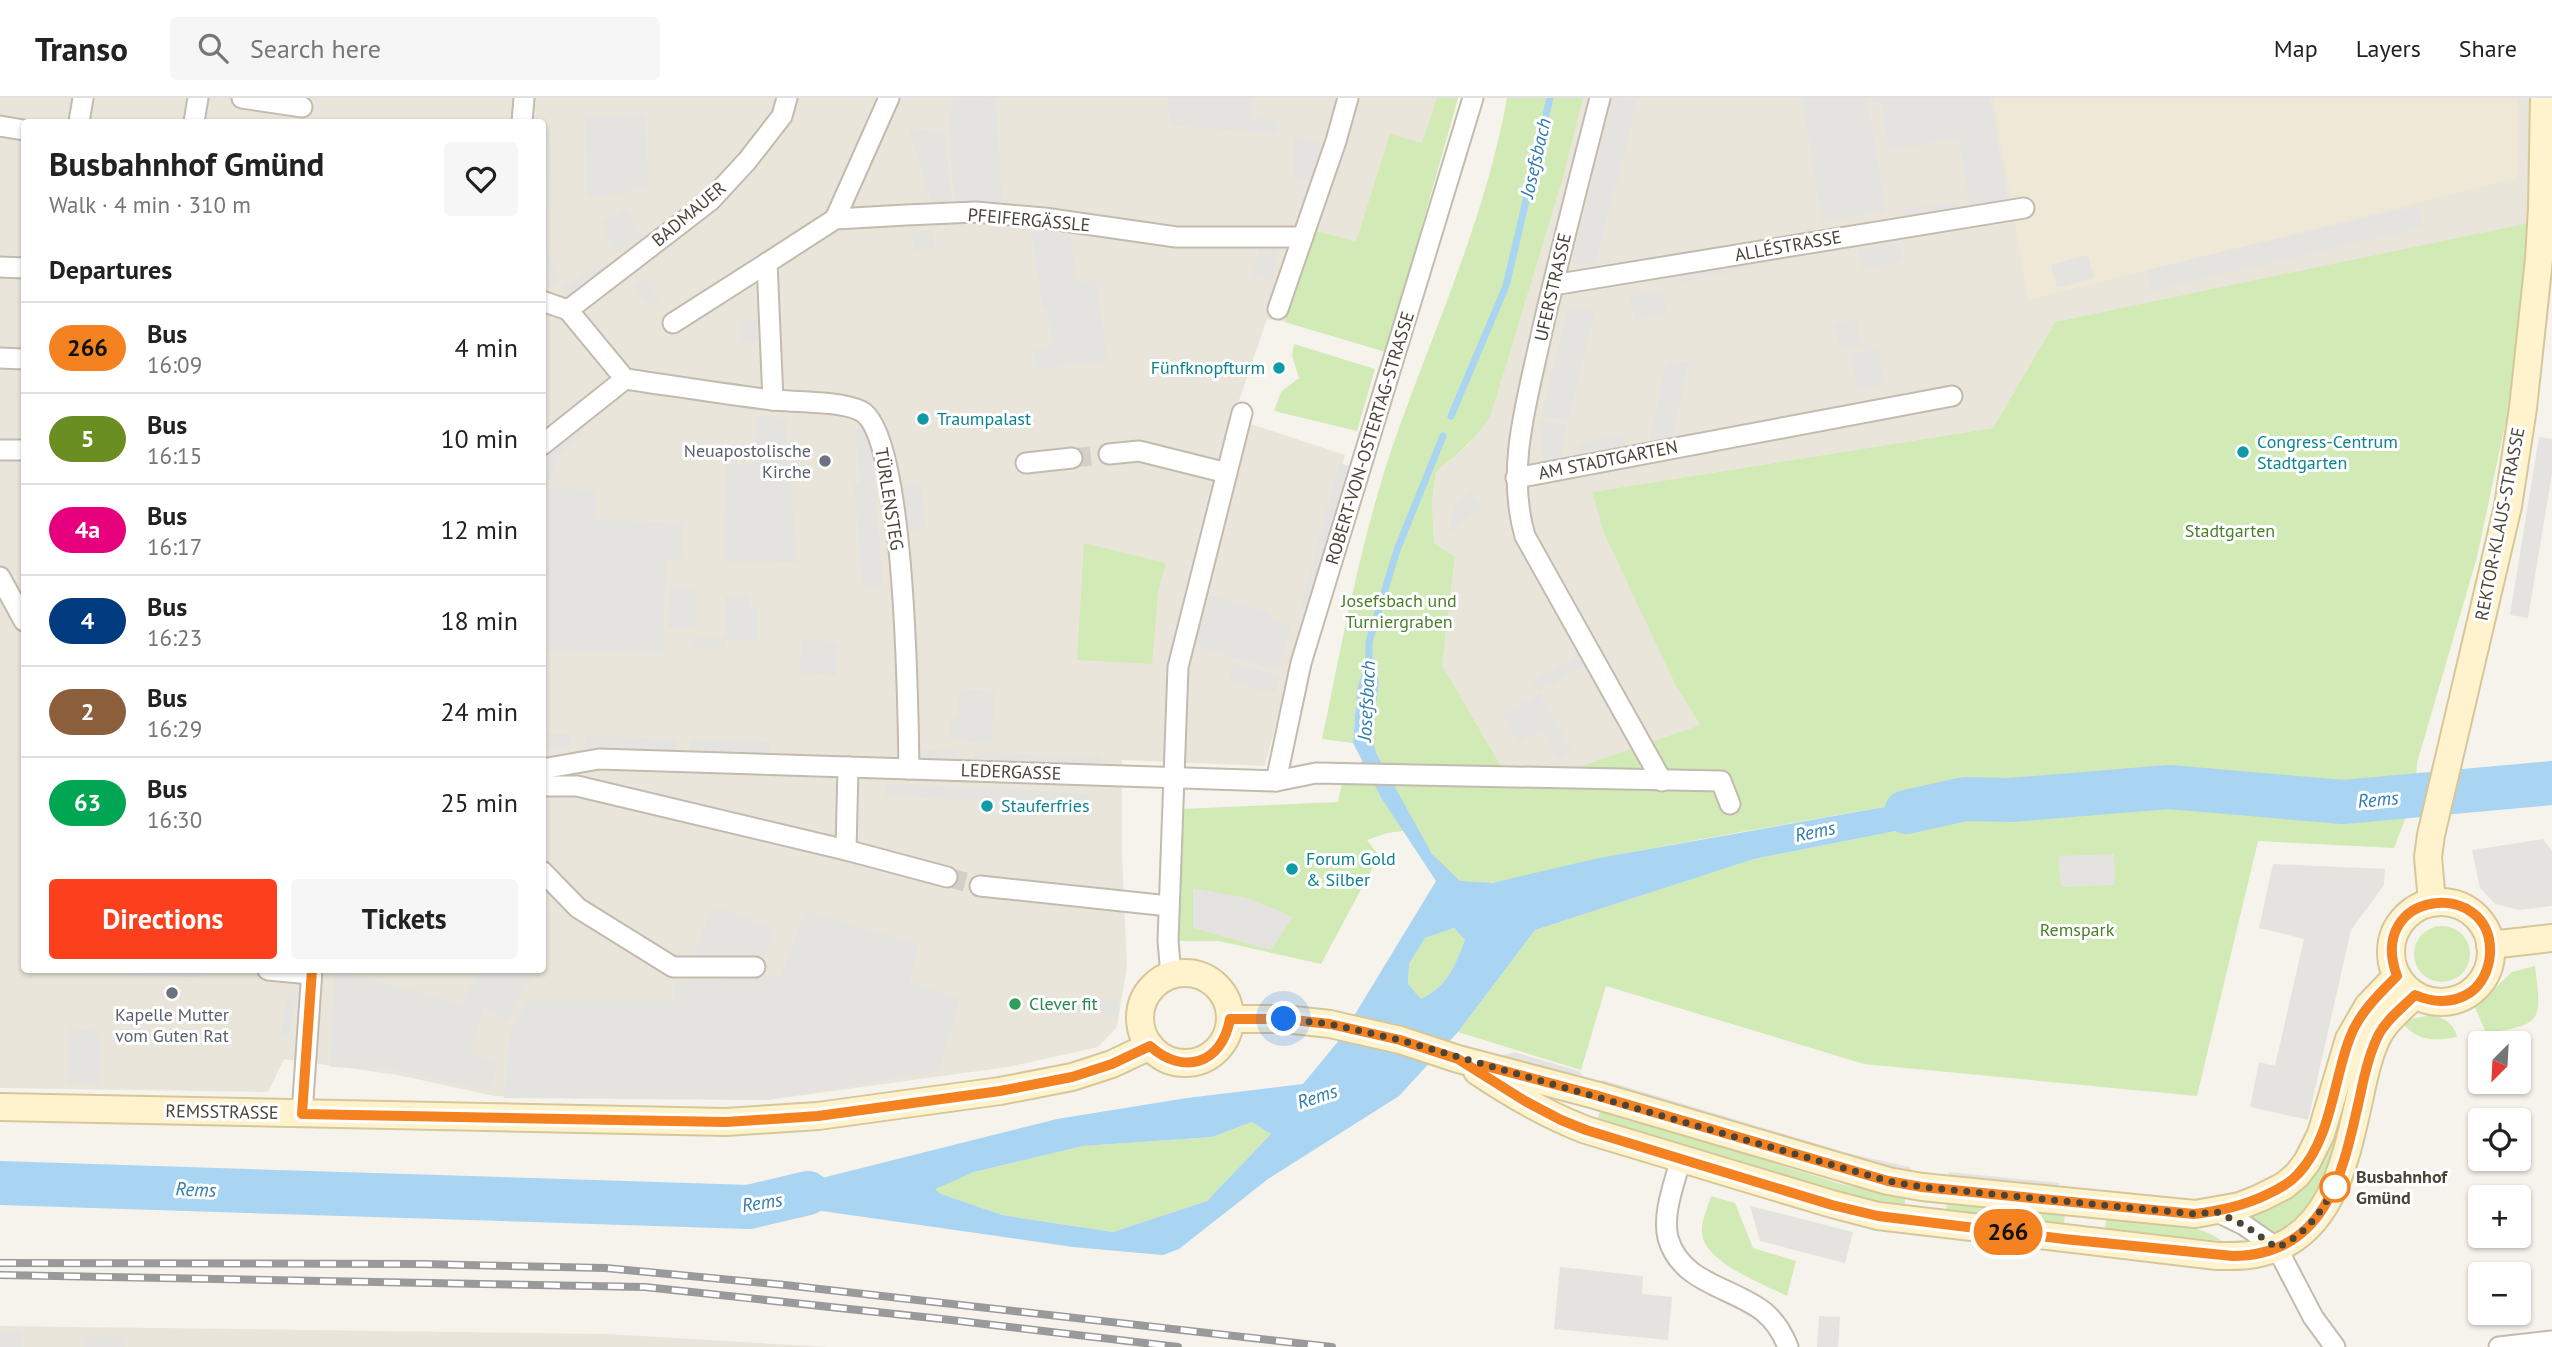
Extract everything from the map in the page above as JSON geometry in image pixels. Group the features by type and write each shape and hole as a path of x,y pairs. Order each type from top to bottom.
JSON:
{"main road":[{"name":"REKTOR-KLAUS-STRASSE","path":"2432,902 2428,856 2446,764 2508,506 2523,408 2542,221 2544,98"},
{"path":"2432,902 2452,903 2476,916 2486,929 2490,946 2490,962 2483,978 2472,991 2447,1001 2436,1002 2406,985 2390,951 2397,927 2412,911 2432,902"},
{"path":"2490,946 2552,938"},
{"path":"1185,973 1211,982 1221,992 1228,1005 1230,1019 1227,1034 1219,1048 1207,1058 1192,1063 1161,1057 1142,1034 1140,1020 1142,1005 1148,992 1171,975 1185,973"},
{"path":"1230,1019 1284,1019 1341,1027 1400,1040 1458,1059 1595,1095 1888,1181 1922,1187 2194,1214 2240,1206 2284,1186 2297,1175 2321,1134 2349,1039 2368,1006 2406,985"},
{"path":"1458,1059 1561,1120 1832,1205 1918,1222 2217,1256 2248,1255 2277,1248 2311,1225 2323,1210 2345,1158 2373,1047 2406,985"},
{"name":"REMSSTRASSE","path":"0,1107 726,1122 818,1116 1000,1091 1072,1077 1112,1064 1150,1046"}],"street":[{"path":"80,119 83,98"},
{"path":"194,119 198,98"},
{"path":"242,98 301,109"},
{"name":"BADMAUER","path":"568,310 710,201 747,161 782,116 787,98"},
{"path":"673,323 835,219 889,98"},
{"path":"1278,309 1336,141 1348,98"},
{"name":"ROBERT-VON-OSTERTAG-STRASSE","path":"1276,781 1301,663 1473,98"},
{"name":"UFERSTRASSE","path":"1516,478 1522,425 1553,285 1600,98"},
{"path":"0,126 21,130"},
{"name":"ALLÉSTRASSE","path":"1553,285 2024,208"},
{"name":"PFEIFERGÄSSLE","path":"835,219 976,212 1044,218 1176,237 1303,237"},
{"path":"768,263 773,400"},
{"path":"0,267 21,268"},
{"path":"546,302 568,310 625,379 546,442"},
{"path":"0,358 21,359"},
{"name":"TÜRLENSTEG","path":"625,379 773,400 845,407 861,411 871,418 878,432 889,478 898,537 905,637 909,769"},
{"name":"AM STADTGARTEN","path":"1662,781 1525,536 1517,500 1516,478 1952,396"},
{"path":"1171,975 1168,940 1178,667 1242,413"},
{"path":"0,450 21,450"},
{"path":"1108,454 1139,451 1227,472"},
{"path":"1026,463 1072,458"},
{"path":"0,577 20,613"},
{"name":"LEDERGASSE","path":"546,768 599,759 1276,781 1316,773 1662,781"},
{"path":"846,850 848,767"},
{"path":"1662,781 1720,781 1730,804"},
{"path":"546,786 577,786 947,877"},
{"path":"546,875 578,908 673,967 755,967"},
{"path":"980,886 1169,906"},
{"path":"302,1114 312,973"},
{"path":"1681,1158 1667,1213 1668,1238 1679,1260 1698,1276 1764,1311 1783,1333 1788,1347"},
{"path":"2217,1212 2244,1225 2277,1248 2313,1317 2335,1347"},
{"path":"2499,1347 2552,1341"}],"shaded area":[{"path":"0,98 1458,98 1386,352 1267,319 1233,418 1345,455 1265,766 1122,760 1122,855 1127,966 1117,1027 1098,1047 1008,1067 767,1100 494,1096 398,1075 284,1059 268,1092 0,1088"},
{"path":"996,98 1002,204 955,207 948,132 953,99"},
{"path":"1168,98 1250,98 1254,118 1277,121 1276,134 1170,125"},
{"path":"1583,98 2552,98 2552,221 2055,322 1993,428 1592,492 1676,686 1700,725 1569,770 1501,766 1442,665 1455,557 1434,543 1432,502 1436,472 1468,445 1491,415 1564,175"},
{"path":"1613,98 1637,100 1595,267 1572,261"},
{"path":"1802,98 1867,98 1886,211 1822,221"},
{"path":"1872,98 1990,98 2008,201 1971,208 1958,138 1889,150 1881,102 1873,103"},
{"path":"1993,98 2517,98 2517,178 2028,300"},
{"path":"645,114 648,185 614,196 587,197 585,117"},
{"path":"550,129 553,207 546,207 546,130"},
{"path":"909,129 945,131 952,206 933,207"},
{"path":"1294,136 1326,145 1314,180 1294,178"},
{"path":"1957,202 1958,212 1905,220 1903,210"},
{"path":"2418,206 2423,227 2151,291 2146,270"},
{"path":"625,209 642,237 616,252 600,223"},
{"path":"1069,228 1077,282 1096,280 1108,360 1036,370 1033,349 1052,345 1047,310 1043,310 1032,233"},
{"path":"933,229 935,247 914,250 912,232"},
{"path":"1900,242 1903,261 1862,269 1858,249"},
{"path":"1261,243 1280,248 1272,281 1253,276"},
{"path":"546,251 561,280 546,288"},
{"path":"1750,254 1753,267 1682,283 1679,269"},
{"path":"2088,255 2094,278 2057,288 2051,265"},
{"path":"600,265 606,274 567,298 562,288"},
{"path":"643,278 661,299 652,307 634,286"},
{"path":"1662,290 1667,313 1635,320 1630,297"},
{"path":"1568,306 1594,312 1568,422 1542,416"},
{"path":"1856,319 1862,346 1841,350 1835,324"},
{"path":"758,320 759,341 740,343 739,321"},
{"path":"1878,349 1884,385 1858,389 1851,354"},
{"path":"1689,361 1671,443 1648,447 1666,364"},
{"path":"757,416 785,418 797,562 724,561 726,464 754,465"},
{"path":"1540,420 1567,425 1559,466 1543,466"},
{"path":"577,424 586,432 558,458 546,488 547,453"},
{"path":"870,428 883,586 863,588 854,483 860,483 855,429"},
{"path":"1623,434 1628,454 1582,463 1578,443"},
{"path":"2539,437 2552,439 2552,474 2528,618 2510,615"},
{"path":"1339,463 1351,466 1313,611 1301,607"},
{"path":"921,483 926,529 905,532 900,485"},
{"path":"546,488 596,490 595,520 682,523 681,559 666,559 663,654 546,650"},
{"path":"1471,492 1482,507 1449,533 1455,504"},
{"path":"669,586 697,587 696,629 668,628"},
{"path":"749,595 749,608 757,608 757,640 726,640 726,647 691,647 691,639 725,638 725,596"},
{"path":"1209,595 1271,613 1270,619 1291,625 1278,670 1194,646"},
{"path":"802,640 837,642 836,675 800,673"},
{"path":"1576,657 1582,667 1539,691 1533,681"},
{"path":"1233,663 1280,676 1275,693 1228,681"},
{"path":"959,689 994,691 992,743 951,741 951,719 959,718"},
{"path":"1540,694 1571,751 1558,759 1542,731 1519,744 1502,715"},
{"path":"546,734 571,734 571,749 546,748"},
{"path":"586,736 677,739 676,753 585,749"},
{"path":"691,739 771,742 771,756 690,753"},
{"path":"915,749 957,751 957,763 915,761"},
{"path":"974,752 1101,757 1101,770 973,765"},
{"path":"886,783 1089,794 1088,806 885,796"},
{"path":"2543,839 2552,851 2552,906 2519,910 2495,904 2480,888 2472,850"},
{"path":"2114,854 2115,885 2061,887 2058,856"},
{"path":"2273,864 2385,869 2384,885 2351,930 2308,1120 2250,1107 2259,1062 2275,1066 2304,939 2259,928"},
{"path":"1193,888 1248,898 1293,917 1271,950 1193,928"},
{"path":"714,905 775,930 761,963 691,959"},
{"path":"806,910 918,945 910,982 960,998 939,1071 768,1100 504,1098 510,1033 527,1000 675,1000 675,981 781,976"},
{"path":"127,973 201,973 200,977"},
{"path":"335,973 346,973 461,1004 479,973 533,973 507,1020 484,1008 470,1053 498,1062 491,1091 392,1070 330,1067"},
{"path":"288,992 297,993 289,1039 280,1038"},
{"path":"1082,995 1119,1001 1117,1019 1107,1017 1100,1010 1055,1016 1053,1001 1078,1004"},
{"path":"69,1029 101,1031 99,1085 67,1083"},
{"path":"1514,1052 1579,1071 1589,1085 1496,1057"},
{"path":"1603,1080 1851,1154 1910,1167 1912,1178 1601,1089"},
{"path":"1949,1172 2059,1183 2058,1195 1948,1183"},
{"path":"1750,1206 1853,1232 1845,1263 1760,1241"},
{"path":"1560,1267 1643,1276 1642,1294 1672,1297 1668,1340 1554,1329"},
{"path":"1819,1316 1840,1317 1838,1347 1817,1347"},
{"path":"0,1326 607,1334 827,1347 0,1347"},
{"path":"0,1332 22,1332 22,1347 0,1347"},
{"path":"85,1336 125,1337 125,1347 83,1347"}],"green space":[{"path":"1437,98 1458,98 1386,352 1285,322 1314,230 1356,242 1390,134 1422,143"},
{"path":"1507,98 1583,98 1564,175 1491,415 1473,439 1436,472 1432,502 1434,543 1455,557 1442,665 1501,766 1569,770 1700,725 1676,686 1604,533 1592,492 1993,428 2055,322 2529,223 2508,411 2477,557 2417,763 2415,793 2394,848 2258,841 2197,1096 1864,1064 1606,986 1581,1070 1458,1032 1535,930 1754,859 1911,828 1952,823 1964,799 1935,798 1726,835 1601,858 1491,883 1474,883 1454,878 1436,858 1417,829 1387,833 1367,840 1379,856 1321,964 1219,941 1168,941 1182,809 1338,802 1344,774 1375,753 1372,738 1379,681 1357,690 1353,743 1322,739 1355,581 1375,502 1400,425 1475,223"},
{"path":"1294,344 1375,369 1357,431 1274,411 1281,392 1299,378 1292,356"},
{"path":"1084,543 1166,563 1158,592 1152,664 1077,660"},
{"path":"2436,926 2448,926 2462,934 2470,948 2468,965 2462,974 2448,982 2436,982 2419,970 2414,960 2414,948 2426,931"},
{"path":"1454,928 1465,940 1458,959 1444,982 1421,999 1408,984 1409,964 1425,938"},
{"path":"2535,966 2538,1009 2535,1017 2519,1027 2485,1031 2475,1007 2512,972"},
{"path":"2431,1015 2448,1022 2457,1037 2427,1039 2415,1034 2402,1023"},
{"path":"2357,1048 2336,1163 2306,1216 2275,1236 2247,1216 2271,1206"},
{"path":"1601,1110 1841,1184 1905,1198 1905,1207 1839,1194 1596,1122"},
{"path":"1252,1122 1271,1134 1207,1201 1113,1232 1002,1215 940,1194 934,1188 974,1172 1083,1146 1212,1137"},
{"path":"1711,1196 1735,1203 1753,1248 1796,1261 1787,1296 1723,1263 1705,1244 1702,1228"},
{"path":"1947,1201 2065,1212 2064,1225 1946,1213"},
{"path":"2106,1219 2183,1226 2211,1234 2222,1241 2105,1230"}],"water":[{"name":"Rems","path":"1369,650 1379,681 1372,738 1376,753 1432,854 1460,881 1492,883 1599,858 1935,798 1965,799 1952,823 1911,828 1754,859 1535,930 1458,1032 1399,1096 1268,1179 1179,1249 1163,1255 1073,1247 801,1208 749,1207 806,1182 1057,1119 1187,1098 1303,1084 1340,1039 1436,881 1382,799 1353,743 1357,690","holes":["1454,928 1465,940 1458,958 1438,988 1421,999 1408,984 1409,964 1425,938","1252,1122 1271,1134 1207,1201 1113,1232 1002,1215 941,1194 935,1189 974,1172 1083,1146 1212,1137"]}],"waterway":[{"name":"Josefsbach","path":"1451,416 1506,286 1550,98"},
{"name":"Josefsbach","path":"1369,660 1369,642 1397,550 1443,436"},
{"name":"Rems","path":"1906,812 1965,799 2011,800 2169,787 2343,802 2552,783"},
{"name":"Rems","path":"0,1183 749,1207 808,1193"}],"tunnel":[{"path":"1072,458 1109,454"},
{"path":"947,877 980,886"}],"railway":[{"path":"0,1263 422,1264 605,1268 785,1285 1332,1347"},
{"path":"0,1275 645,1287 1178,1347"}],"bus line":[{"name":"266","path":"311,973 302,1114 726,1122 818,1116 1000,1091 1072,1077 1112,1064 1150,1046 1161,1057 1192,1063 1207,1058 1219,1048 1227,1034 1230,1019 1284,1019 1330,1024 1400,1040 1458,1059 1525,1101 1586,1130 1832,1205 1918,1222 2233,1256 2262,1253 2277,1248 2311,1225 2323,1210 2335,1187 2379,1033 2415,995 2436,1002 2457,999 2472,991 2483,978 2490,962 2490,946 2486,929 2476,916 2462,906 2432,902 2421,905 2403,918 2392,939 2390,951 2397,976 2368,1006 2349,1039 2314,1152 2297,1175 2284,1186 2240,1206 2217,1212 2194,1214 1922,1187 1888,1181 1595,1095 1482,1065"}],"place":[{"name":"Fünfknopfturm","path":"1279,368"},
{"name":"Traumpalast","path":"923,419"},
{"name":"Congress-Centrum Stadtgarten","path":"2243,452"},
{"name":"Neuapostolische Kirche","path":"825,461"},
{"name":"Stauferfries","path":"987,806"},
{"name":"Forum Gold & Silber","path":"1292,869"},
{"name":"Kapelle Mutter vom Guten Rat","path":"172,993"},
{"name":"Clever fit","path":"1015,1004"},
{"name":"Busbahnhof Gmünd","path":"2335,1187"}],"route":[{"path":"1284,1019 1330,1024 1400,1040 1458,1059 1595,1095 1888,1181 1922,1187 2194,1214 2217,1212 2244,1225 2277,1248 2311,1225 2323,1210 2335,1187"}],"park label":[{"name":"Stadtgarten","path":"2230,531"},
{"name":"Josefsbach und Turniergraben","path":"1399,611"},
{"name":"Remspark","path":"2077,930"}]}
